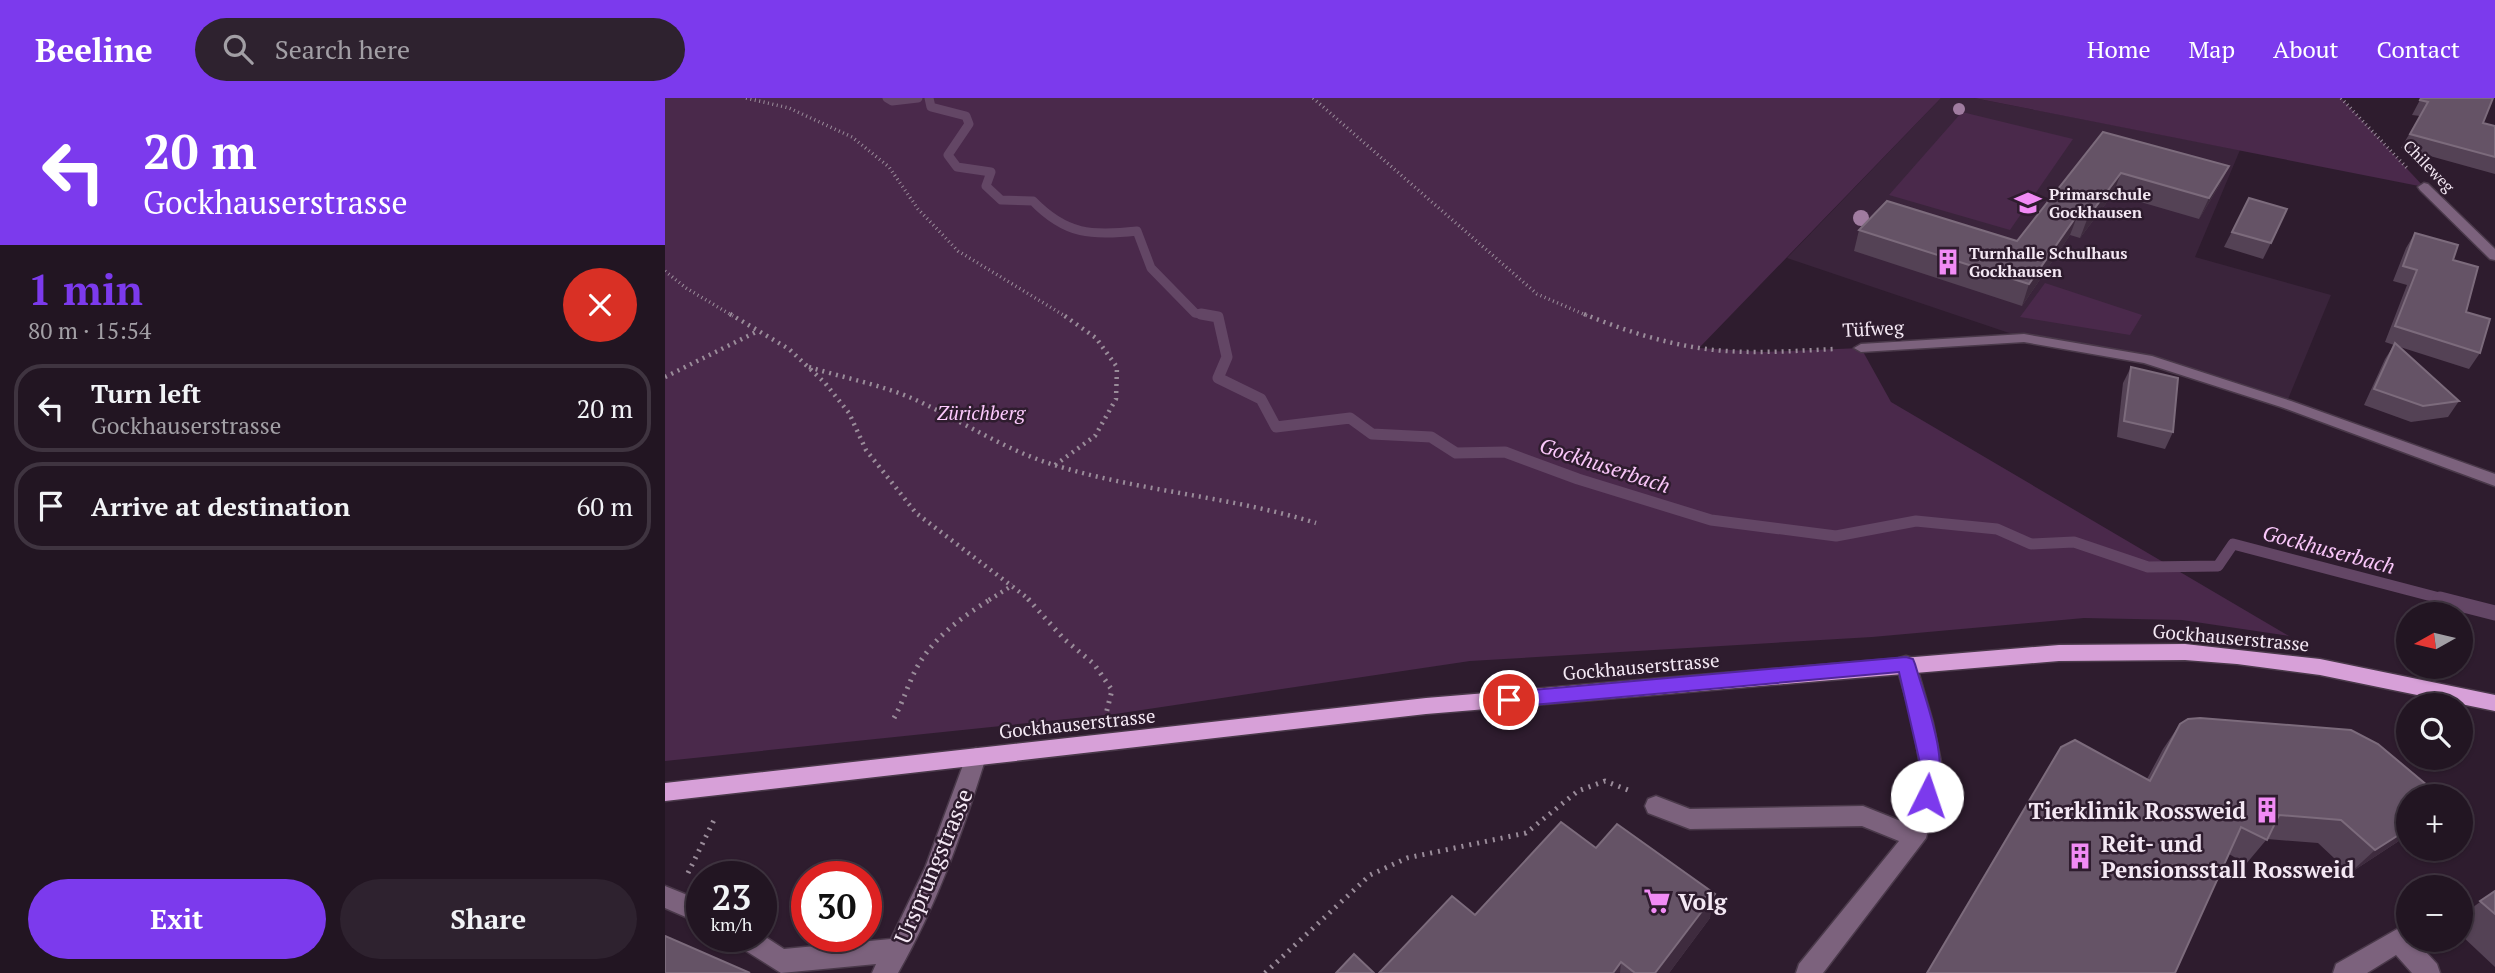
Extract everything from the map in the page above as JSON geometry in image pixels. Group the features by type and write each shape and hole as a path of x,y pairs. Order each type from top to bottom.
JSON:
{"main road":[{"name":"Gockhauserstrasse","path":"665,792 1426,706 2059,653 2185,652 2320,667 2495,703"}],"street":[{"name":"Chileweg","path":"2424,187 2495,256"},
{"name":"Tüfweg","path":"1861,348 2024,338 2147,359 2286,404 2495,480"},
{"path":"1808,973 1915,838 1932,772 1923,723 1906,664"},
{"name":"Ursprungstrasse","path":"884,973 898,950 951,836 977,757"},
{"path":"1656,806 1690,819 1863,816 1915,838"},
{"path":"665,897 686,905"},
{"path":"2345,973 2399,940 2428,973"},
{"path":"767,952 781,961 898,950"}],"path":[{"path":"745,98 789,108 852,137 888,167 918,209 958,251 1069,318 1096,338 1117,367 1116,399 1095,436 1055,465"},
{"name":"Tüfweg","path":"1313,98 1537,294 1615,327 1699,348 1764,352 1861,348"},
{"name":"Chileweg","path":"2341,98 2424,187"},
{"path":"665,271 686,288 789,349 849,413 866,450 916,513 1013,585 1039,608 1063,639 1094,664 1112,690 1099,744"},
{"path":"665,377 758,331"},
{"path":"808,367 914,399 982,434 1055,465 1172,493 1268,508 1316,523"},
{"path":"894,718 905,701 916,668 939,638 970,612 1013,585"},
{"path":"1265,973 1370,875 1407,858 1525,833 1578,791 1605,781 1656,806"},
{"path":"694,861 698,854"}],"shaded area":[{"name":"Primarschule Gockhausen","path":"1941,98 1974,98 2240,150 2195,257 2331,295 2286,404 2147,359 2024,338 1787,258"}],"green space":[{"name":"Zürichberg","path":"665,98 1941,98 1699,348 1764,352 1861,348 1891,402 2289,636 2182,620 2084,618 1872,637 1470,661 1115,714 665,761"},
{"path":"1974,98 2341,98 2424,187"},
{"path":"1962,112 2073,139 2010,230 1889,195"},
{"path":"2045,283 2142,315 2130,335 2020,317"}],"building":[{"path":"2493,98 2483,123 2495,126 2495,157 2410,134 2428,102 2420,100"},
{"path":"2103,132 2229,166 2209,198 2121,173 2088,217 2078,214 2029,284 1859,230 1887,201 2017,241"},
{"path":"2249,198 2287,209 2271,243 2232,232"},
{"path":"2415,233 2458,245 2453,260 2478,267 2466,312 2490,319 2480,353 2395,326 2417,270 2403,266"},
{"path":"2395,343 2459,401 2423,406 2374,389"},
{"path":"2131,367 2178,378 2173,432 2124,421"},
{"path":"2188,719 2351,730 2378,744 2396,759 2396,770 2409,770 2426,784 2396,784 2396,837 2375,850 2341,820 2279,815 2267,840 2241,827 2175,973 1927,973 2061,747 2075,740 2150,781 2180,724"},
{"path":"1561,822 1596,848 1617,824 1715,894 1655,973 1635,973 1621,962 1613,973 1379,973 1452,896 1475,915"},
{"path":"2495,891 2495,914 2480,901"},
{"path":"665,936 686,945 686,952 702,952 750,973 665,973"},
{"path":"1354,954 1374,973 1336,973"}],"waterway":[{"name":"Gockhuserbach","path":"887,98 892,101 918,98"},
{"name":"Gockhuserbach","path":"929,98 931,107 966,116 969,124 948,155 957,167 991,172 986,186 1001,200 1033,201 1057,221 1069,227 1093,233 1137,231 1151,268 1195,313 1211,316"},
{"name":"Gockhuserbach","path":"1201,314 1218,317 1227,357 1218,378 1261,399 1276,427 1350,418 1372,434 1431,437 1456,453 1505,452 1578,479 1711,520 1836,536 1916,521 1997,529 2031,544 2074,542 2148,567 2218,566 2233,544 2447,600"},
{"name":"Gockhuserbach","path":"2440,599 2495,613"}],"place":[{"name":"Primarschule Gockhausen","path":"2028,203"},
{"name":"Turnhalle Schulhaus Gockhausen","path":"1948,262"},
{"name":"Tierklinik Rossweid","path":"2267,810"},
{"name":"Reit- und Pensionsstall Rossweid","path":"2080,856"},
{"name":"Volg","path":"1657,901"}],"route":[{"path":"1509,700 1906,664 1923,723 1932,772 1927,796"}]}
